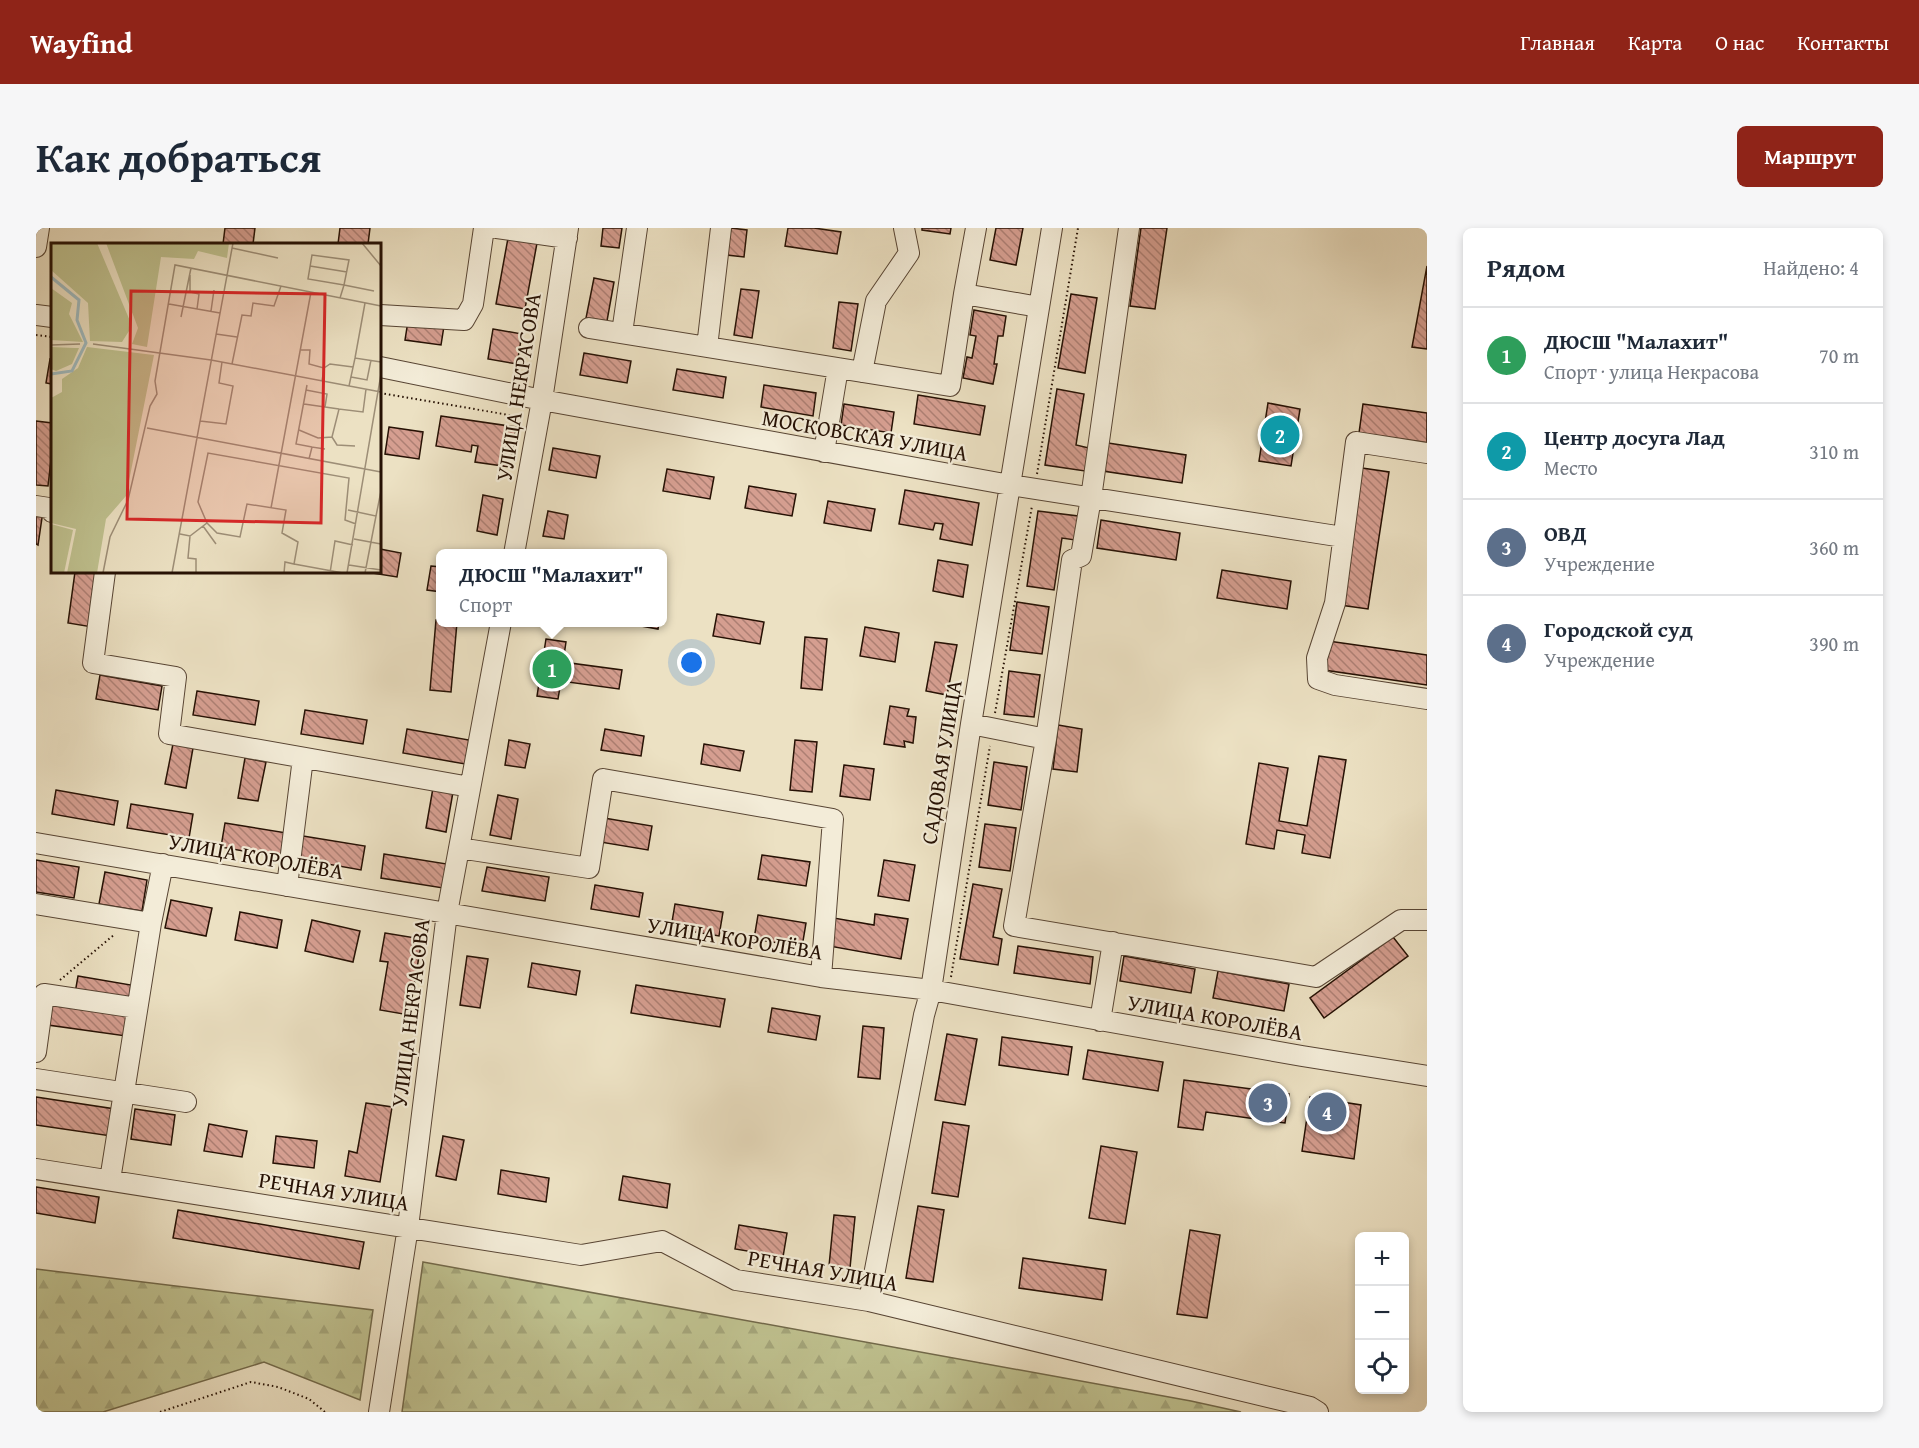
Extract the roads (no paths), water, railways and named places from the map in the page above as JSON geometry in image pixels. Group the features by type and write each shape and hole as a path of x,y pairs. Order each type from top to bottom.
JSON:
{"street":[{"path":"36,247 39,228"},
{"path":"381,315 464,320 473,304 484,228"},
{"path":"497,228 567,233"},
{"path":"622,333 637,228"},
{"path":"707,347 721,228"},
{"path":"862,372 876,301 909,253 903,228"},
{"path":"589,328 951,386 976,228"},
{"name":"САДОВАЯ УЛИЦА","path":"869,1301 924,1015 931,990 971,724 1052,228"},
{"path":"1129,228 1091,498 1081,556 1072,560 1047,739 1014,926 1316,977 1401,920 1427,920"},
{"name":"УЛИЦА НЕКРАСОВА","path":"515,549 539,420 567,233"},
{"path":"964,294 1039,307"},
{"path":"36,315 51,317"},
{"name":"МОСКОВСКАЯ УЛИЦА","path":"381,367 542,400 1010,485 1343,537"},
{"path":"824,452 838,368"},
{"path":"1427,453 1356,442 1335,603 1317,658 1318,679 1335,685 1427,699"},
{"path":"36,506 51,510"},
{"path":"105,573 93,663 176,677 169,734 470,787"},
{"name":"УЛИЦА НЕКРАСОВА","path":"379,1412 408,1227 447,914 500,627"},
{"path":"971,724 1047,739"},
{"path":"287,886 303,758"},
{"path":"459,848 588,868 603,779 833,819 821,977"},
{"name":"УЛИЦА КОРОЛЁВА","path":"36,843 821,977 931,990 1427,1076"},
{"path":"110,1180 137,1008 141,922 162,864"},
{"path":"36,904 141,922"},
{"path":"1100,1021 1113,942"},
{"path":"36,1052 44,994 137,1008"},
{"path":"36,1079 186,1102"},
{"name":"РЕЧНАЯ УЛИЦА","path":"36,1169 581,1255 662,1240 736,1280 869,1301 1310,1407 1318,1412"}],"place":[{"name":"Центр досуга Лад","path":"1280,435"},
{"name":"ДЮСШ \"Малахит\"","path":"552,669"},
{"name":"ОВД","path":"1268,1103"},
{"name":"Городской суд","path":"1327,1112"}]}
